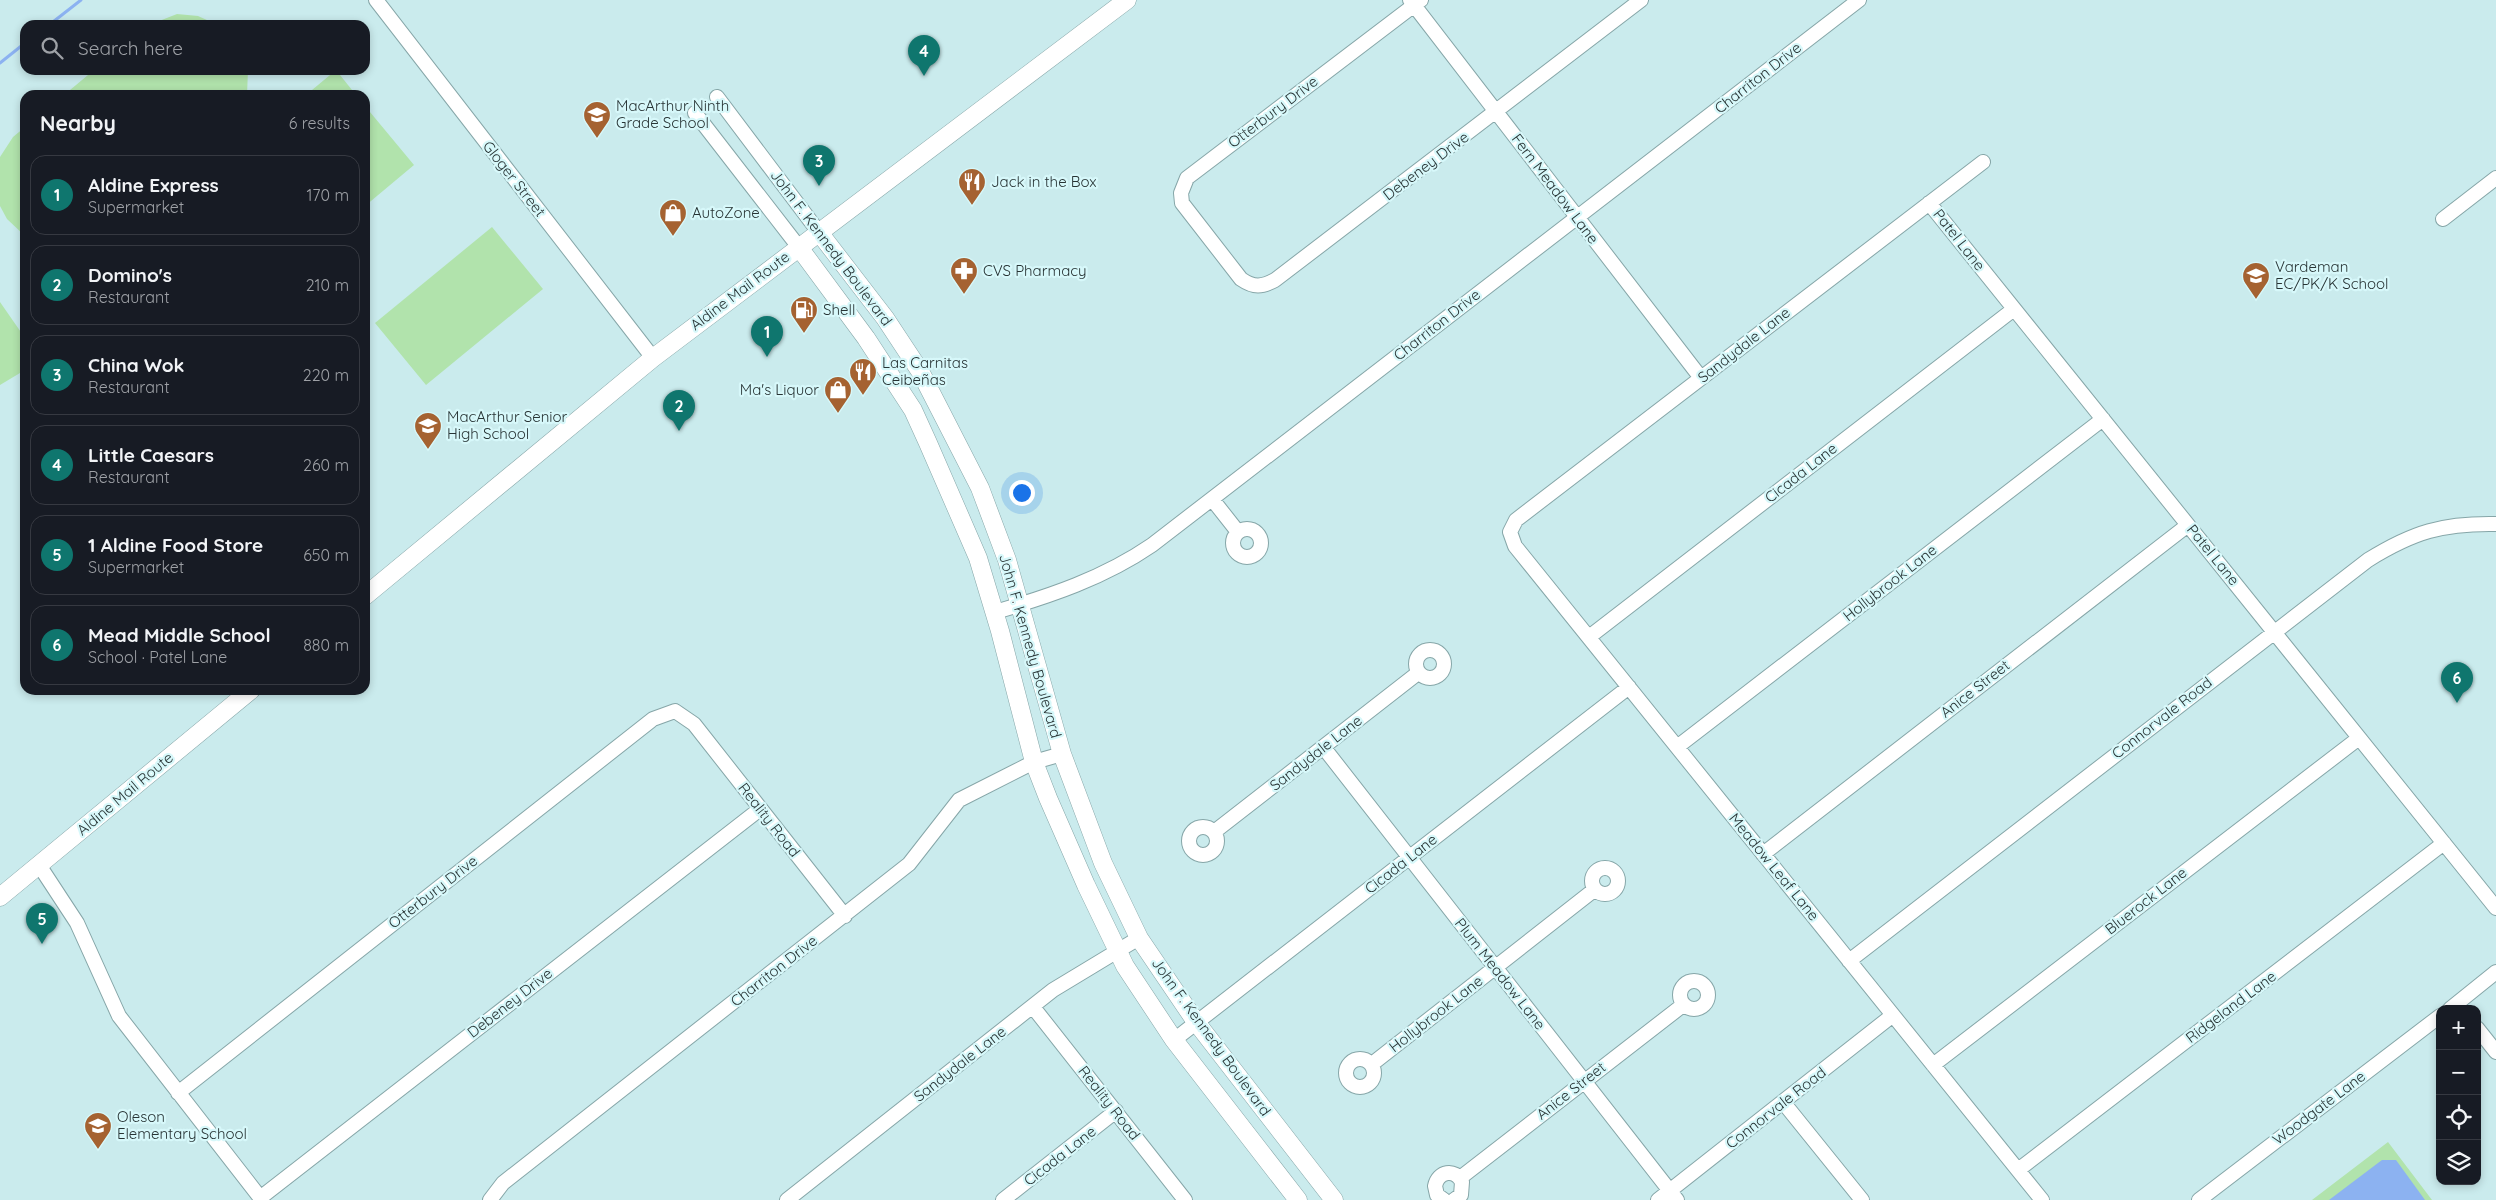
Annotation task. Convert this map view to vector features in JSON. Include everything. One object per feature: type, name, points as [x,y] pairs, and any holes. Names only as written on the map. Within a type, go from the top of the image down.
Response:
[{"type":"main road","name":"Aldine Mail Route","points":[[370,592],[653,358],[798,246],[1127,0]]},
{"type":"main road","name":"John F. Kennedy Boulevard","points":[[818,231],[885,318],[920,371],[980,488],[1007,560],[1062,754],[1103,863],[1138,938],[1196,1022],[1334,1200]]},
{"type":"main road","name":"John F. Kennedy Boulevard","points":[[798,246],[866,338],[915,415],[978,558],[995,612],[1034,762],[1057,822],[1118,950],[1150,1005],[1174,1040],[1298,1200]]},
{"type":"main road","points":[[915,415],[938,404]]},
{"type":"main road","name":"Aldine Mail Route","points":[[0,898],[245,695]]},
{"type":"street","name":"Gloger Street","points":[[376,0],[653,358]]},
{"type":"street","name":"Debeney Drive","points":[[1213,244],[1249,285],[1266,285],[1275,280],[1642,0]]},
{"type":"street","name":"Charriton Drive","points":[[995,612],[1099,577],[1126,564],[1859,0]]},
{"type":"street","name":"Fern Meadow Lane","points":[[1415,2],[1576,218],[1701,378]]},
{"type":"street","name":"Otterbury Drive","points":[[1213,244],[1182,203],[1181,193],[1187,178],[1415,2]]},
{"type":"street","name":"John F. Kennedy Boulevard","points":[[716,97],[818,231]]},
{"type":"street","name":"John F. Kennedy Boulevard","points":[[694,113],[798,246]]},
{"type":"street","name":"Sandydale Lane","points":[[1510,532],[1516,520],[1983,162]]},
{"type":"street","points":[[2443,219],[2496,178]]},
{"type":"street","name":"Patel Lane","points":[[1929,202],[2496,908]]},
{"type":"street","name":"Cicada Lane","points":[[1589,638],[2014,309]]},
{"type":"street","name":"Hollybrook Lane","points":[[1677,747],[2103,419]]},
{"type":"street","points":[[1212,499],[1238,532]]},
{"type":"street","name":"Connorvale Road","points":[[1849,961],[2356,568],[2400,541],[2436,528],[2472,524],[2496,524]]},
{"type":"street","name":"Anice Street","points":[[1763,854],[2188,525]]},
{"type":"street","name":"Meadow Leaf Lane","points":[[1510,532],[1515,546],[2042,1200]]},
{"type":"street","name":"Sandydale Lane","points":[[1214,832],[1418,673]]},
{"type":"street","name":"Cicada Lane","points":[[1174,1040],[1629,687]]},
{"type":"street","name":"Otterbury Drive","points":[[178,1093],[653,719],[675,712],[694,724]]},
{"type":"street","name":"Reality Road","points":[[694,724],[845,916]]},
{"type":"street","name":"Bluerock Lane","points":[[1933,1065],[2359,738]]},
{"type":"street","name":"Plum Meadow Lane","points":[[1324,748],[1674,1195]]},
{"type":"street","name":"Charriton Drive","points":[[490,1200],[503,1183],[909,864],[959,800],[1034,762],[1062,754]]},
{"type":"street","name":"Debeney Drive","points":[[261,1199],[760,809]]},
{"type":"street","name":"Ridgeland Lane","points":[[2018,1170],[2444,843]]},
{"type":"street","points":[[39,865],[77,923],[119,1016],[261,1199]]},
{"type":"street","name":"Hollybrook Lane","points":[[1372,1064],[1594,890]]},
{"type":"street","name":"Sandydale Lane","points":[[787,1200],[1053,990],[1138,938]]},
{"type":"street","points":[[2459,1005],[2496,972]]},
{"type":"street","name":"Anice Street","points":[[1460,1178],[1683,1005]]},
{"type":"street","name":"Reality Road","points":[[1033,1006],[1186,1200]]},
{"type":"street","name":"Connorvale Road","points":[[1658,1200],[1674,1195],[1783,1102],[1893,1015]]},
{"type":"street","name":"Woodgate Lane","points":[[2199,1200],[2436,1019]]},
{"type":"street","points":[[2481,1033],[2496,1052]]},
{"type":"street","points":[[1783,1102],[1862,1200]]},
{"type":"street","name":"Cicada Lane","points":[[1003,1200],[1116,1112]]},
{"type":"street","points":[[1444,1200],[1435,1191],[1439,1177],[1447,1173],[1460,1178],[1462,1191],[1454,1200]]},
{"type":"green space","points":[[177,14],[198,16],[207,20],[162,20]]},
{"type":"green space","points":[[88,75],[248,75],[247,90],[70,90]]},
{"type":"green space","points":[[330,75],[340,75],[352,90],[312,90]]},
{"type":"green space","points":[[370,112],[414,165],[370,202]]},
{"type":"green space","points":[[20,131],[20,231],[7,219],[0,206],[0,157],[13,137]]},
{"type":"green space","points":[[492,227],[543,289],[426,385],[375,323]]},
{"type":"green space","points":[[0,302],[20,331],[20,373],[0,385]]},
{"type":"green space","points":[[2388,1142],[2432,1200],[2312,1200]]},
{"type":"water","points":[[2382,1160],[2396,1160],[2425,1200],[2329,1200]]},
{"type":"waterway","points":[[55,20],[81,0]]},
{"type":"waterway","points":[[0,63],[20,47]]},
{"type":"place","name":"Little Caesars","points":[[924,76]]},
{"type":"place","name":"MacArthur Ninth Grade School","points":[[597,139]]},
{"type":"place","name":"China Wok","points":[[819,186]]},
{"type":"place","name":"Jack in the Box","points":[[972,206]]},
{"type":"place","name":"AutoZone","points":[[673,237]]},
{"type":"place","name":"CVS Pharmacy","points":[[964,295]]},
{"type":"place","name":"Vardeman EC/PK/K School","points":[[2256,300]]},
{"type":"place","name":"Shell","points":[[804,334]]},
{"type":"place","name":"Aldine Express","points":[[767,357]]},
{"type":"place","name":"Las Carnitas Ceibeñas","points":[[863,396]]},
{"type":"place","name":"Ma's Liquor","points":[[838,414]]},
{"type":"place","name":"Domino's","points":[[679,431]]},
{"type":"place","name":"MacArthur Senior High School","points":[[428,450]]},
{"type":"place","name":"Mead Middle School","points":[[2457,703]]},
{"type":"place","name":"1 Aldine Food Store","points":[[42,944]]},
{"type":"place","name":"Oleson Elementary School","points":[[98,1150]]}]
